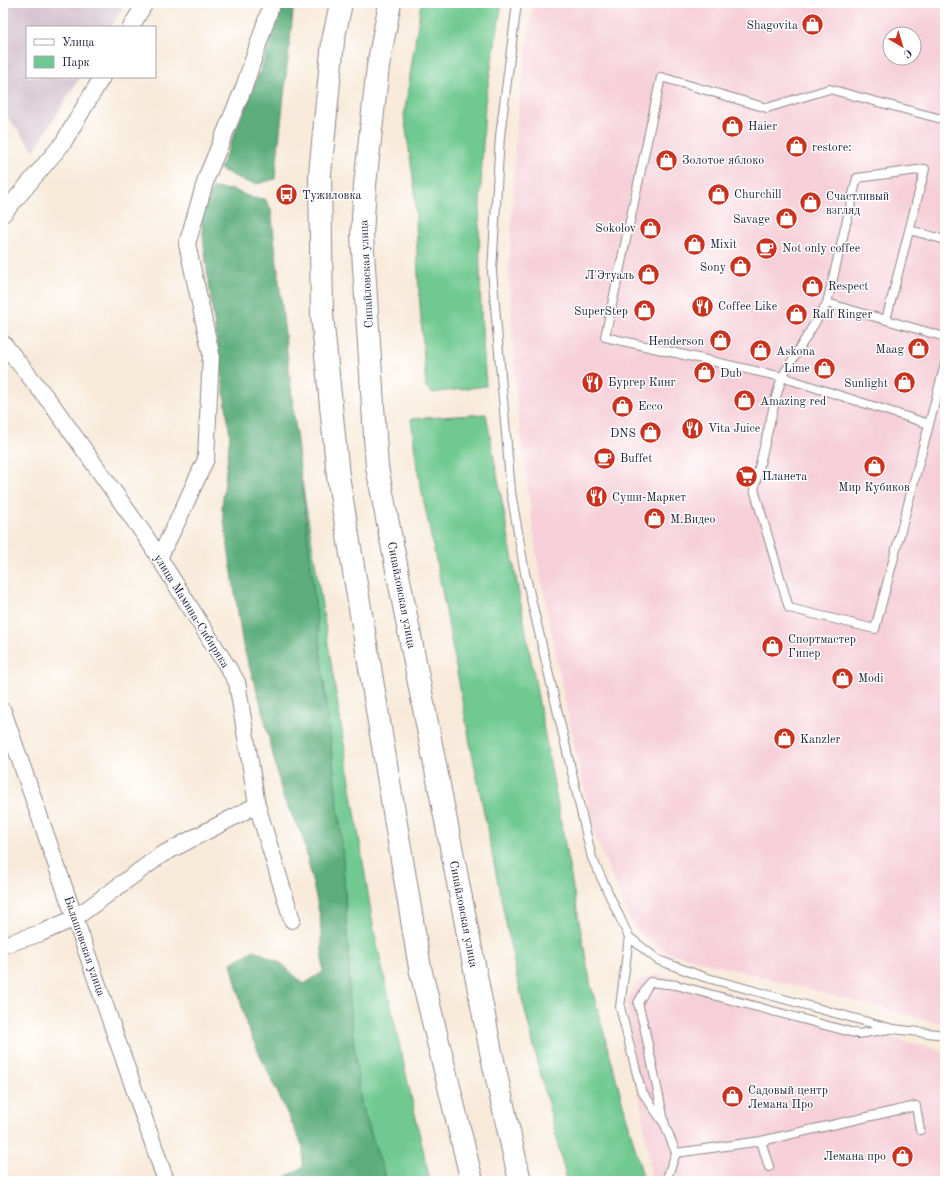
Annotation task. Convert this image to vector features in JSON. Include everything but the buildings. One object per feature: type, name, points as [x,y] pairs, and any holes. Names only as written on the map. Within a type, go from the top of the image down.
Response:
[{"type":"main road","points":[[341,3],[333,41],[320,174],[322,315],[338,476],[420,968],[472,1181]]},
{"type":"main road","name":"Сипайловская улица","points":[[390,3],[378,66],[365,185],[362,236],[378,467],[491,1052],[520,1181]]},
{"type":"street","points":[[132,26],[145,3]]},
{"type":"street","points":[[159,558],[206,460],[211,354],[187,244],[207,176],[244,87],[272,3]]},
{"type":"street","points":[[3,214],[63,143],[101,78]]},
{"type":"street","name":"улица Мамина-Сибиряка","points":[[3,343],[53,406],[146,537],[237,682],[257,805],[292,920]]},
{"type":"street","name":"Балашовская улица","points":[[3,711],[166,1181]]},
{"type":"street","points":[[3,945],[41,933],[75,918],[161,855],[257,805]]},
{"type":"lane","points":[[517,3],[500,136],[492,271],[511,492],[527,581],[592,858],[629,937],[658,960],[704,977],[893,1029],[945,1035]]},
{"type":"lane","points":[[929,424],[782,377],[605,337],[661,77],[767,108],[829,89],[945,120]]},
{"type":"lane","points":[[886,320],[925,169],[857,178],[828,303],[782,377],[754,489],[789,608],[875,628],[945,364]]},
{"type":"lane","points":[[910,230],[945,240]]},
{"type":"lane","points":[[828,303],[945,337]]},
{"type":"lane","points":[[629,937],[620,1007],[641,1090],[666,1125]]},
{"type":"lane","points":[[668,1181],[667,1178],[676,1153],[666,1125],[638,1003],[650,982],[676,985],[858,1034],[893,1029]]},
{"type":"lane","points":[[676,1153],[761,1141],[916,1106],[920,1130]]},
{"type":"lane","points":[[761,1141],[769,1167]]},
{"type":"shaded area","points":[[3,3],[125,3],[112,26],[26,26],[26,78],[79,78],[34,151],[3,111]]},
{"type":"shaded area","name":"Планета","points":[[533,3],[945,3],[945,1021],[935,1022],[663,951],[633,927],[595,836],[569,721],[537,558],[517,408],[509,279],[516,127]]},
{"type":"shaded area","points":[[657,974],[945,1052],[945,1181],[652,1181],[626,1003],[636,982]]},
{"type":"green space","points":[[284,3],[294,3],[275,179],[257,184],[244,181],[220,169],[260,71]]},
{"type":"green space","points":[[421,3],[502,3],[485,103],[479,224],[481,315],[486,386],[432,393],[426,387],[418,278],[415,191],[404,115]]},
{"type":"green space","points":[[213,188],[234,190],[252,198],[265,199],[271,209],[342,843],[349,966],[349,1002],[361,1104],[386,1179],[389,1181],[278,1181],[303,1167],[303,1147],[247,1027],[231,963],[254,950],[282,964],[304,984],[323,972],[320,916],[303,838],[283,797],[260,701],[243,646],[222,507],[230,435],[206,263],[201,216]]},
{"type":"green space","points":[[486,414],[591,986],[644,1181],[567,1181],[517,978],[417,468],[411,419]]},
{"type":"green space","points":[[302,481],[374,931],[430,1181],[389,1181],[386,1179],[361,1104],[349,1002],[349,966],[342,843]]},
{"type":"place","name":"Shagovita","points":[[813,25]]},
{"type":"place","name":"Haier","points":[[732,126]]},
{"type":"place","name":"restore:","points":[[797,147]]},
{"type":"place","name":"Золотое яблоко","points":[[666,160]]},
{"type":"place","name":"Churchill","points":[[719,194]]},
{"type":"place","name":"Тужиловка","points":[[287,195]]},
{"type":"place","name":"Счастливый взгляд","points":[[811,203]]},
{"type":"place","name":"Savage","points":[[786,219]]},
{"type":"place","name":"Sokolov","points":[[651,228]]},
{"type":"place","name":"Mixit","points":[[694,244]]},
{"type":"place","name":"Not only coffee","points":[[767,248]]},
{"type":"place","name":"Sony","points":[[741,267]]},
{"type":"place","name":"Л'Этуаль","points":[[649,275]]},
{"type":"place","name":"Respect","points":[[812,286]]},
{"type":"place","name":"Coffee Like","points":[[702,306]]},
{"type":"place","name":"SuperStep","points":[[644,311]]},
{"type":"place","name":"Ralf Ringer","points":[[797,314]]},
{"type":"place","name":"Henderson","points":[[720,341]]},
{"type":"place","name":"Maag","points":[[919,349]]},
{"type":"place","name":"Askona","points":[[760,351]]},
{"type":"place","name":"Lime","points":[[825,368]]},
{"type":"place","name":"Dub","points":[[705,373]]},
{"type":"place","name":"Бургер Кинг","points":[[592,382]]},
{"type":"place","name":"Sunlight","points":[[904,383]]},
{"type":"place","name":"Amazing red","points":[[744,401]]},
{"type":"place","name":"Ecco","points":[[622,406]]},
{"type":"place","name":"Vita Juice","points":[[693,428]]},
{"type":"place","name":"DNS","points":[[651,433]]},
{"type":"place","name":"Buffet","points":[[604,458]]},
{"type":"place","name":"Мир Кубиков","points":[[874,466]]},
{"type":"place","name":"Планета","points":[[747,476]]},
{"type":"place","name":"Суши-Маркет","points":[[596,497]]},
{"type":"place","name":"М.Видео","points":[[654,519]]},
{"type":"place","name":"Спортмастер Гипер","points":[[772,646]]},
{"type":"place","name":"Modi","points":[[842,678]]},
{"type":"place","name":"Kanzler","points":[[784,739]]},
{"type":"place","name":"Садовый центр Лемана Про","points":[[732,1097]]},
{"type":"place","name":"Лемана про","points":[[902,1156]]}]
